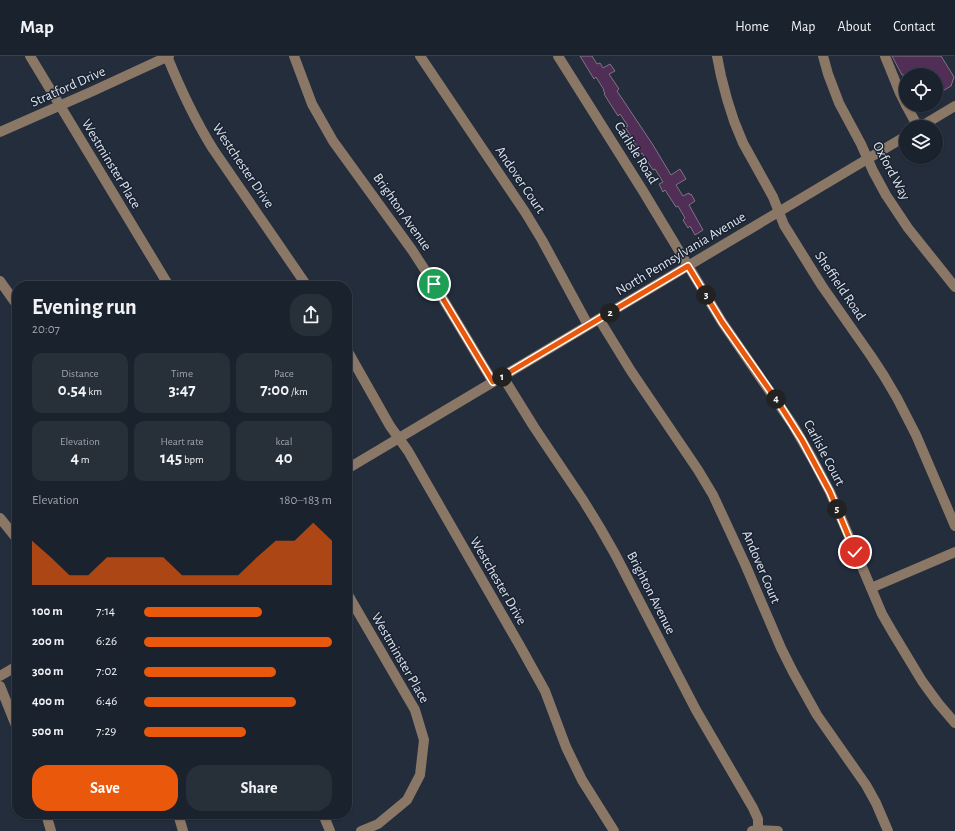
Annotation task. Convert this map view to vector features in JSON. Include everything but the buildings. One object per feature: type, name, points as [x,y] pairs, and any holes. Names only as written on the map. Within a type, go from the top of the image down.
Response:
[{"type":"street","name":"Westminster Place","points":[[30,56],[166,281]]},
{"type":"street","name":"Stratford Drive","points":[[0,132],[168,56]]},
{"type":"street","name":"Westchester Drive","points":[[168,56],[206,138],[304,281]]},
{"type":"street","name":"Brighton Avenue","points":[[294,56],[312,104],[325,128],[430,277],[493,382]]},
{"type":"street","name":"Andover Court","points":[[420,56],[525,212],[542,240],[588,325]]},
{"type":"street","name":"Carlisle Road","points":[[558,56],[643,190],[688,266]]},
{"type":"street","name":"Sheffield Road","points":[[717,56],[727,99],[734,121],[743,143],[773,197],[784,225],[811,270],[871,356],[897,398],[916,435],[955,526]]},
{"type":"street","name":"Oxford Way","points":[[823,56],[839,103],[886,195],[917,239],[955,287]]},
{"type":"street","points":[[885,56],[899,91]]},
{"type":"street","points":[[932,120],[954,108]]},
{"type":"street","name":"North Pennsylvania Avenue","points":[[352,466],[899,140]]},
{"type":"street","name":"Carlisle Court","points":[[688,266],[722,322],[780,405],[802,440],[830,492],[882,614],[906,657],[922,681],[955,723]]},
{"type":"street","points":[[0,281],[12,298]]},
{"type":"street","name":"Andover Court","points":[[599,319],[631,371],[681,443],[709,489],[722,514],[792,672],[818,715],[866,785],[876,803],[888,831]]},
{"type":"street","name":"Westchester Drive","points":[[352,359],[390,426],[408,451],[538,678],[545,691],[566,747],[579,774],[614,831]]},
{"type":"street","name":"Brighton Avenue","points":[[503,377],[602,531],[696,710],[753,808],[758,819],[755,831]]},
{"type":"street","points":[[0,518],[12,534]]},
{"type":"street","points":[[870,588],[955,552]]},
{"type":"street","name":"Westminster Place","points":[[352,602],[415,710],[424,740],[420,775],[407,800],[378,824],[362,831]]},
{"type":"street","points":[[0,676],[12,669]]},
{"type":"street","points":[[0,686],[12,716]]},
{"type":"street","points":[[47,819],[51,831]]},
{"type":"street","points":[[179,819],[183,831]]},
{"type":"street","points":[[325,819],[330,831]]},
{"type":"street","points":[[755,831],[778,831]]},
{"type":"route","points":[[434,284],[493,382],[688,266],[722,322],[780,405],[802,440],[830,492],[855,552]]}]
